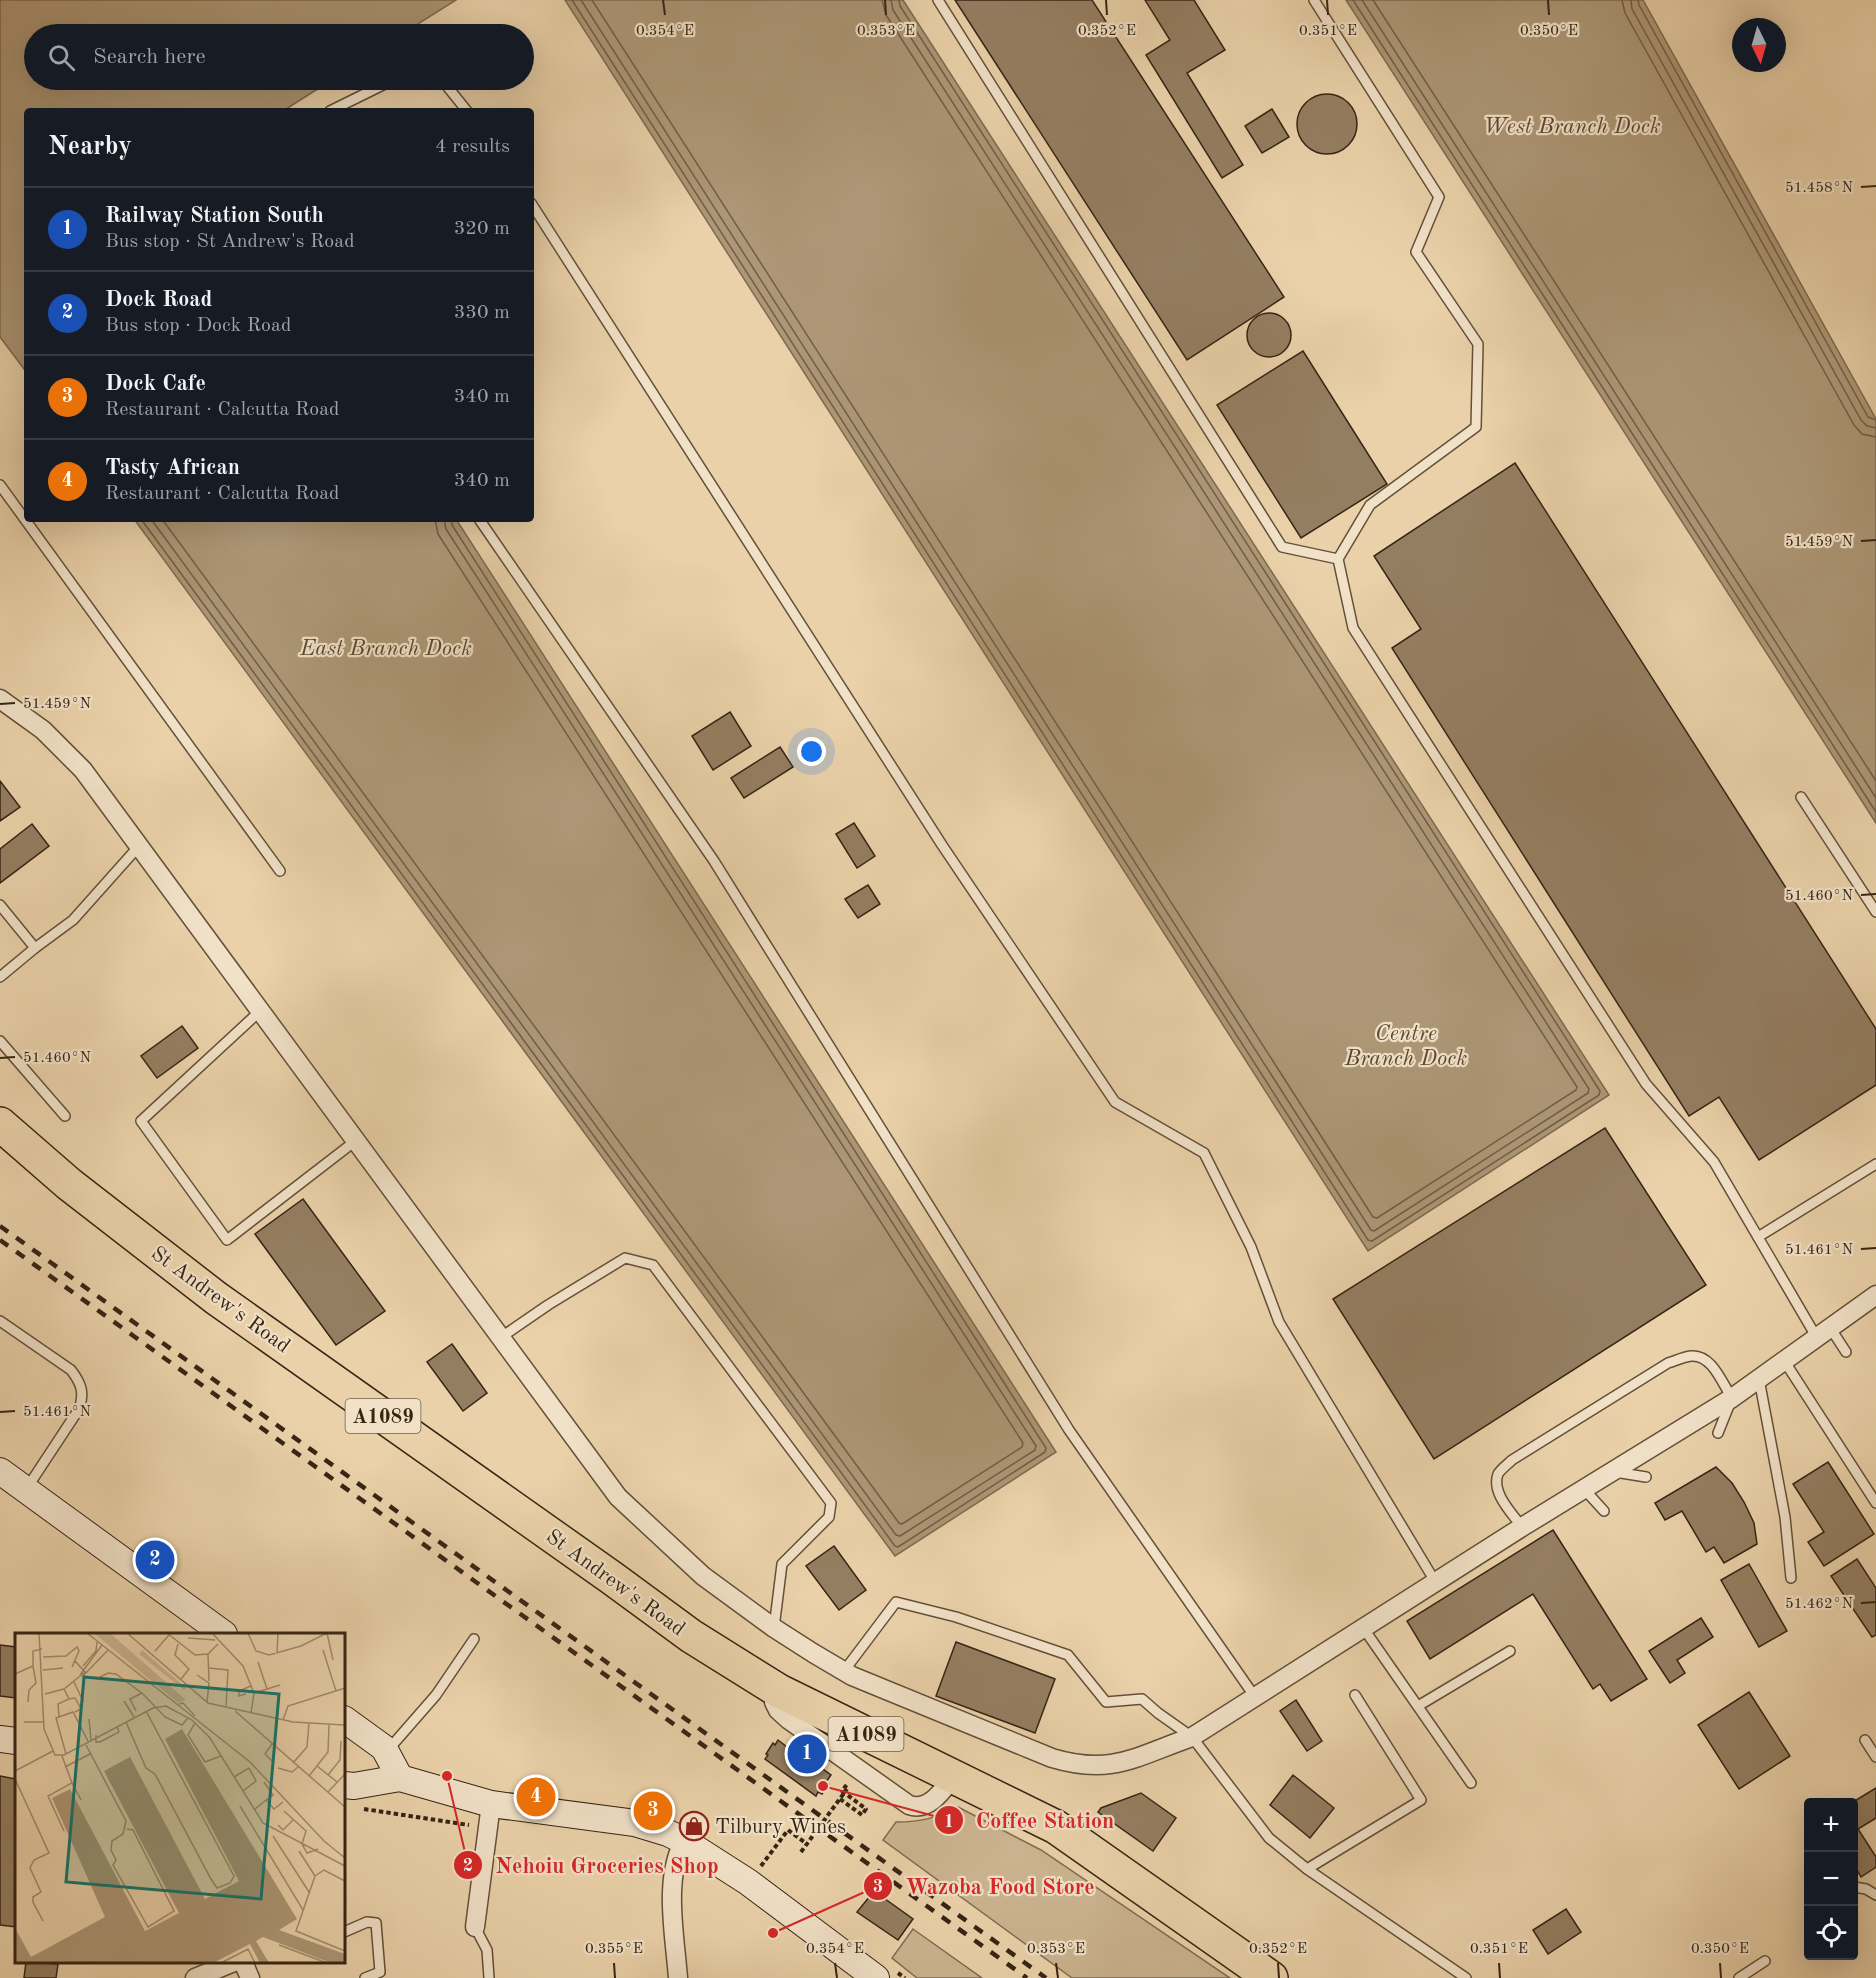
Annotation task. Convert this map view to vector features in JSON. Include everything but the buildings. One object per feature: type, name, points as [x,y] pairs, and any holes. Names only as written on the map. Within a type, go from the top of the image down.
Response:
[{"type":"highway","name":"St Andrew's Road","points":[[0,1124],[69,1184],[216,1298],[691,1636],[779,1691],[1056,1827],[1271,1978]]},
{"type":"street","points":[[0,699],[43,730],[83,770],[354,1142],[618,1497],[703,1576],[774,1628],[844,1671],[1052,1758],[1071,1764],[1090,1766],[1119,1763],[1138,1759],[1155,1750],[1192,1737],[1522,1527],[1732,1398],[1876,1295]]},
{"type":"street","points":[[0,1471],[221,1633]]},
{"type":"street","points":[[779,1691],[774,1702],[778,1710],[789,1720],[909,1805],[914,1806],[934,1800],[953,1777]]},
{"type":"street","points":[[345,1720],[387,1751],[400,1778]]},
{"type":"street","points":[[0,1739],[15,1741]]},
{"type":"street","points":[[345,1785],[354,1786],[400,1778],[491,1804],[635,1823],[676,1837],[748,1882],[876,1978]]},
{"type":"street","points":[[475,1927],[491,1804]]},
{"type":"street","points":[[676,1837],[678,1852],[672,1880],[678,1978]]},
{"type":"street","points":[[195,1978],[232,1963]]},
{"type":"street","points":[[243,1963],[250,1978]]},
{"type":"lane","points":[[938,0],[1282,548],[1338,559]]},
{"type":"lane","points":[[1314,0],[1439,197],[1416,252],[1478,344],[1476,426],[1370,506],[1338,559],[1353,628],[1646,1084],[1714,1162],[1758,1237],[1824,1334],[1846,1352]]},
{"type":"lane","points":[[336,108],[373,90]]},
{"type":"lane","points":[[450,90],[465,108]]},
{"type":"lane","points":[[534,207],[942,845],[1115,1102],[1204,1153],[1251,1247],[1279,1322],[1436,1583]]},
{"type":"lane","points":[[0,485],[24,518]]},
{"type":"lane","points":[[27,522],[280,871]]},
{"type":"lane","points":[[481,522],[714,861],[1069,1430],[1255,1697]]},
{"type":"lane","points":[[1801,797],[1876,912]]},
{"type":"lane","points":[[0,977],[73,920],[139,846]]},
{"type":"lane","points":[[0,905],[35,948]]},
{"type":"lane","points":[[259,1012],[141,1121],[227,1240],[354,1142]]},
{"type":"lane","points":[[0,1041],[65,1116]]},
{"type":"lane","points":[[1758,1237],[1876,1164]]},
{"type":"lane","points":[[500,1338],[624,1258],[652,1265],[831,1503],[829,1517],[782,1564],[774,1628]]},
{"type":"lane","points":[[0,1321],[71,1370],[82,1390],[79,1409],[26,1490]]},
{"type":"lane","points":[[1522,1527],[1505,1504],[1496,1485],[1499,1472],[1512,1460],[1668,1363],[1689,1356],[1701,1357],[1710,1363],[1732,1398],[1718,1433]]},
{"type":"lane","points":[[1785,1362],[1876,1503]]},
{"type":"lane","points":[[1760,1379],[1785,1517],[1791,1578]]},
{"type":"lane","points":[[1613,1472],[1646,1477]]},
{"type":"lane","points":[[1584,1489],[1604,1511]]},
{"type":"lane","points":[[844,1671],[896,1602],[956,1617],[1068,1655],[1106,1702],[1142,1699],[1192,1737],[1269,1838],[1307,1869],[1466,1978]]},
{"type":"lane","points":[[1364,1629],[1471,1783]]},
{"type":"lane","points":[[387,1751],[436,1695],[474,1639]]},
{"type":"lane","points":[[1418,1706],[1510,1651]]},
{"type":"lane","points":[[1307,1869],[1421,1800],[1355,1695]]},
{"type":"lane","points":[[1865,1740],[1876,1757]]},
{"type":"lane","points":[[1858,1888],[1876,1895]]},
{"type":"lane","points":[[345,1932],[367,1922],[376,1923],[381,1975],[365,1978]]},
{"type":"lane","points":[[475,1927],[487,1950],[489,1978]]},
{"type":"lane","points":[[1739,1978],[1766,1961]]},
{"type":"path","points":[[801,1852],[845,1790],[866,1809],[862,1815],[840,1799]]},
{"type":"path","points":[[356,1808],[476,1826]]},
{"type":"path","points":[[767,1857],[788,1830],[807,1844]]},
{"type":"shaded area","points":[[958,1807],[1041,1850],[1230,1978],[1072,1978],[883,1840],[896,1822],[928,1819]]},
{"type":"shaded area","points":[[913,1929],[982,1978],[917,1978],[892,1958]]},
{"type":"water","points":[[0,0],[456,0],[418,24],[24,24],[24,90],[316,90],[288,108],[24,108],[24,369],[0,337]]},
{"type":"water","name":"Centre Branch Dock","points":[[565,0],[903,0],[1609,1095],[1368,1251]]},
{"type":"water","name":"West Branch Dock","points":[[1346,0],[1643,0],[1876,419],[1876,823]]},
{"type":"water","name":"East Branch Dock","points":[[136,522],[458,522],[1056,1452],[895,1556]]},
{"type":"railway","points":[[0,1226],[1046,1978]]},
{"type":"railway","points":[[0,1240],[1027,1978]]},
{"type":"place","name":"Dock Road","points":[[155,1560]]},
{"type":"place","name":"Railway Station South","points":[[807,1754]]},
{"type":"place","name":"Nehoiu Groceries Shop","points":[[447,1776]]},
{"type":"place","name":"Coffee Station","points":[[823,1786]]},
{"type":"place","name":"Tasty African","points":[[536,1797]]},
{"type":"place","name":"Dock Cafe","points":[[653,1811]]},
{"type":"place","name":"Tilbury Wines","points":[[694,1826]]},
{"type":"place","name":"Wazoba Food Store","points":[[773,1933]]}]
